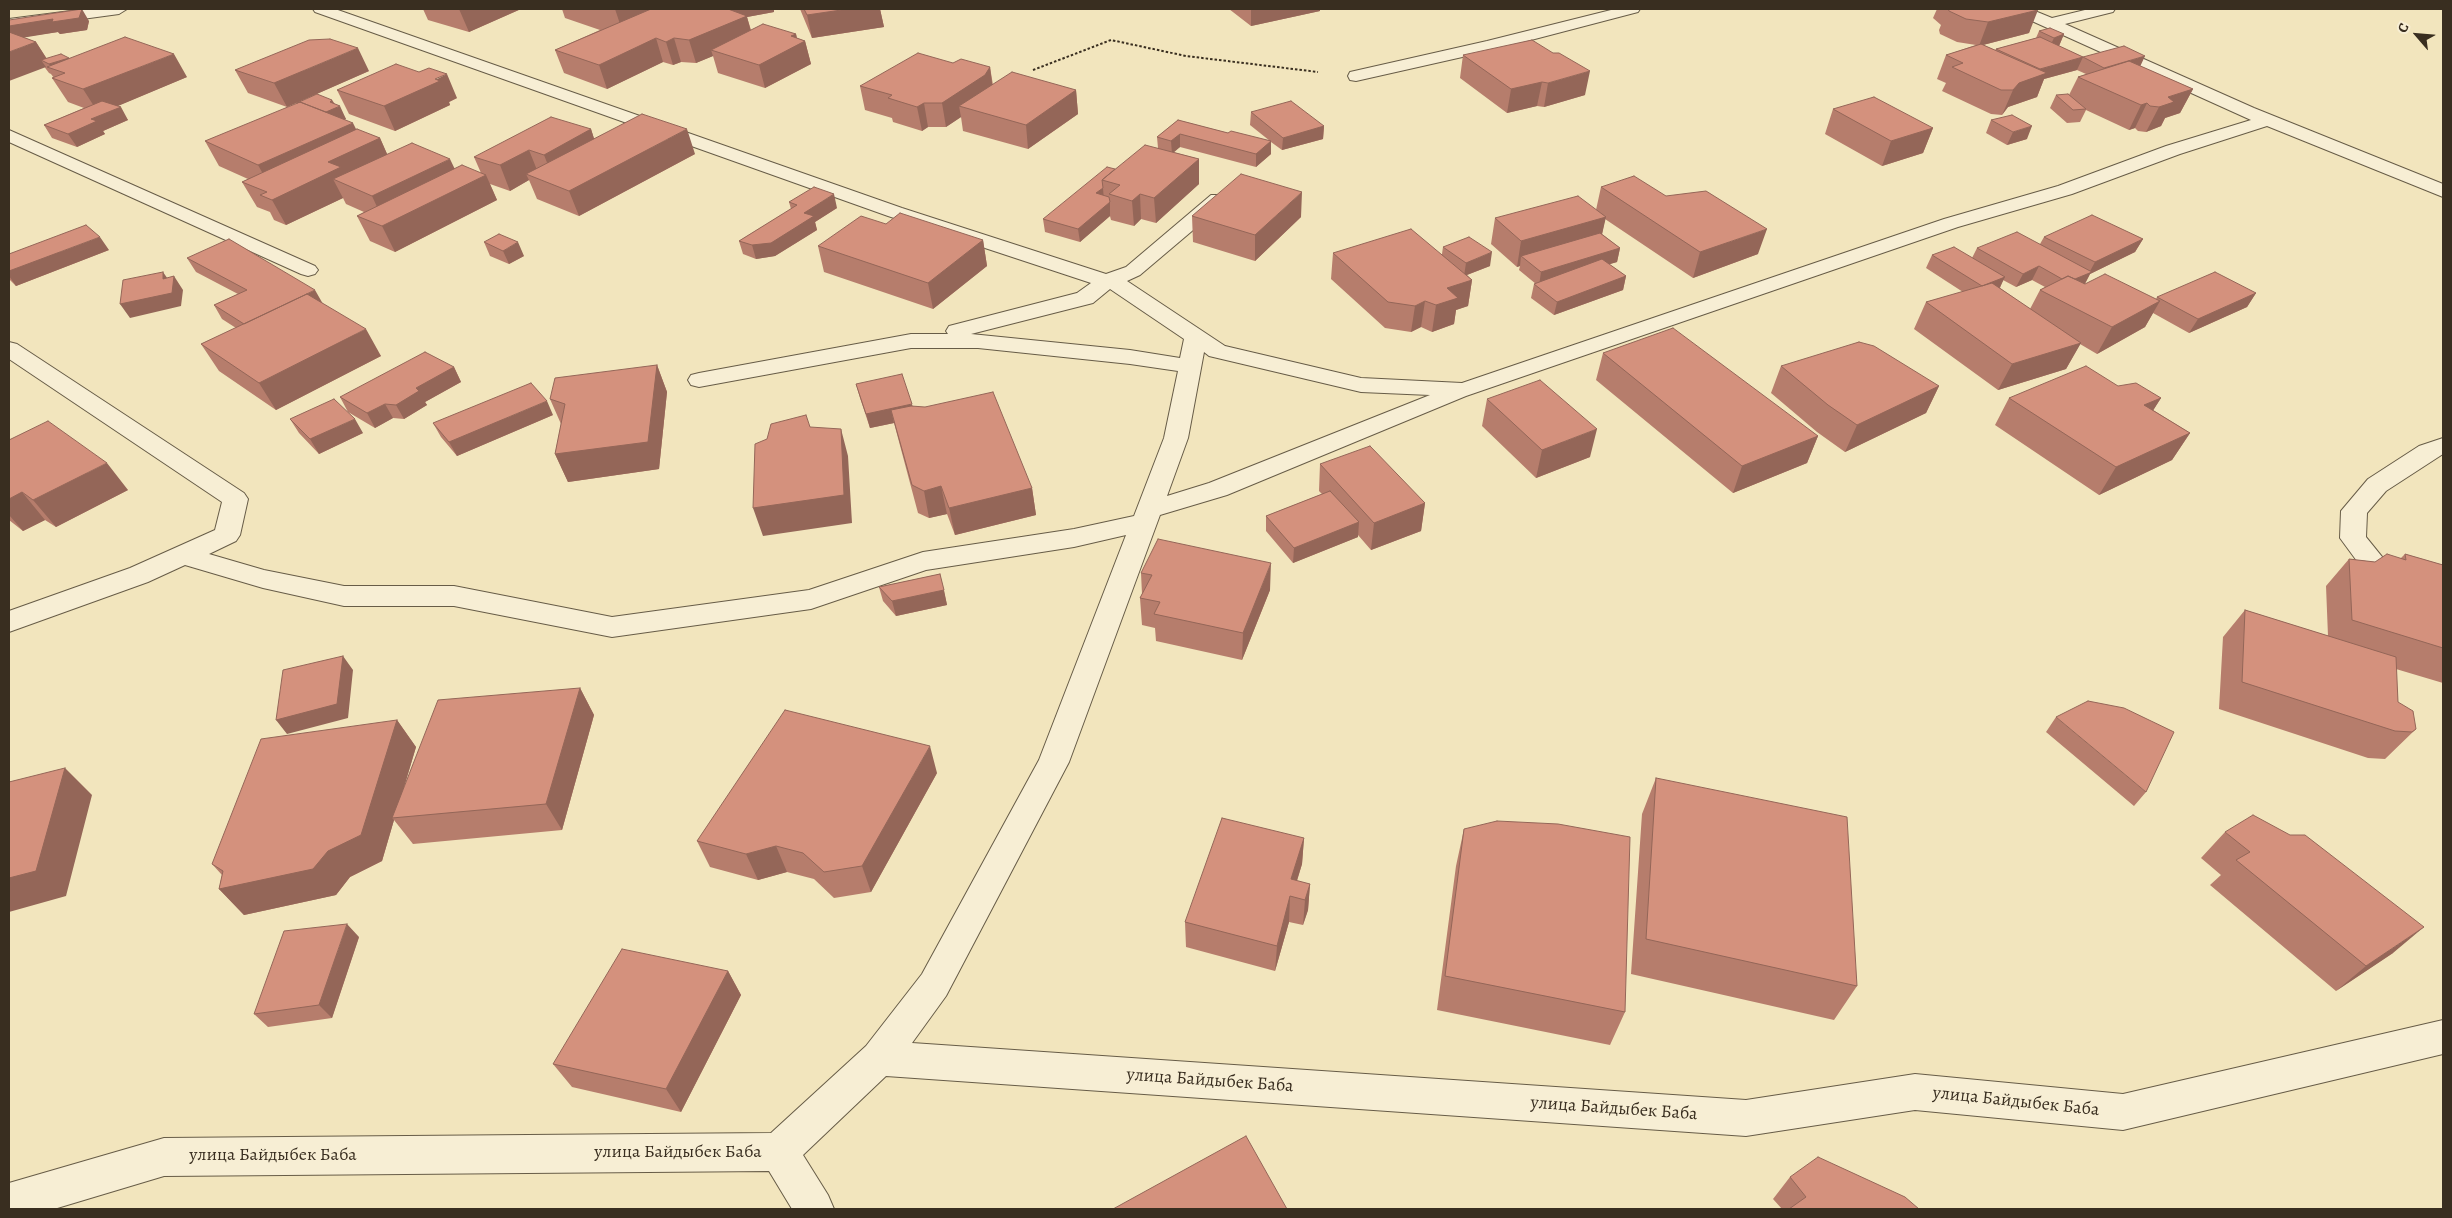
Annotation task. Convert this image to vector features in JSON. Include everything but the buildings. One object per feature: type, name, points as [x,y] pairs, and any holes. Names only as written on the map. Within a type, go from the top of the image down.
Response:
[{"type":"street","points":[[9,24],[120,9]]},
{"type":"street","points":[[321,9],[895,212],[1119,285],[1216,351],[1361,385],[1464,390]]},
{"type":"street","points":[[1356,76],[1489,46],[1632,9]]},
{"type":"street","points":[[2018,9],[2268,120],[2443,191]]},
{"type":"street","points":[[2052,23],[2107,9]]},
{"type":"street","points":[[183,555],[263,579],[344,596],[454,596],[612,627],[811,599],[923,561],[1074,538],[1145,517],[1337,443],[1464,390],[1942,226],[2065,190],[2173,150],[2268,120]]},
{"type":"street","points":[[9,135],[308,270]]},
{"type":"street","points":[[699,380],[911,341],[1038,312],[1085,298],[1107,281],[1133,271],[1218,199]]},
{"type":"street","points":[[880,1058],[934,985],[1054,762],[1176,438],[1196,336]]},
{"type":"street","points":[[911,341],[978,340],[1130,357],[1189,366]]},
{"type":"street","points":[[9,349],[235,499],[227,535],[139,575],[9,622]]},
{"type":"street","points":[[2443,446],[2428,450],[2377,485],[2354,511],[2353,538],[2374,565],[2414,582],[2443,588]]},
{"type":"street","name":"улица Байдыбек Баба","points":[[9,1203],[164,1157],[779,1152],[880,1058],[1746,1118],[1915,1092],[2123,1112],[2443,1038]]},
{"type":"street","points":[[779,1152],[814,1209]]},
{"type":"path","points":[[1033,70],[1111,40],[1186,56],[1356,76]]}]
